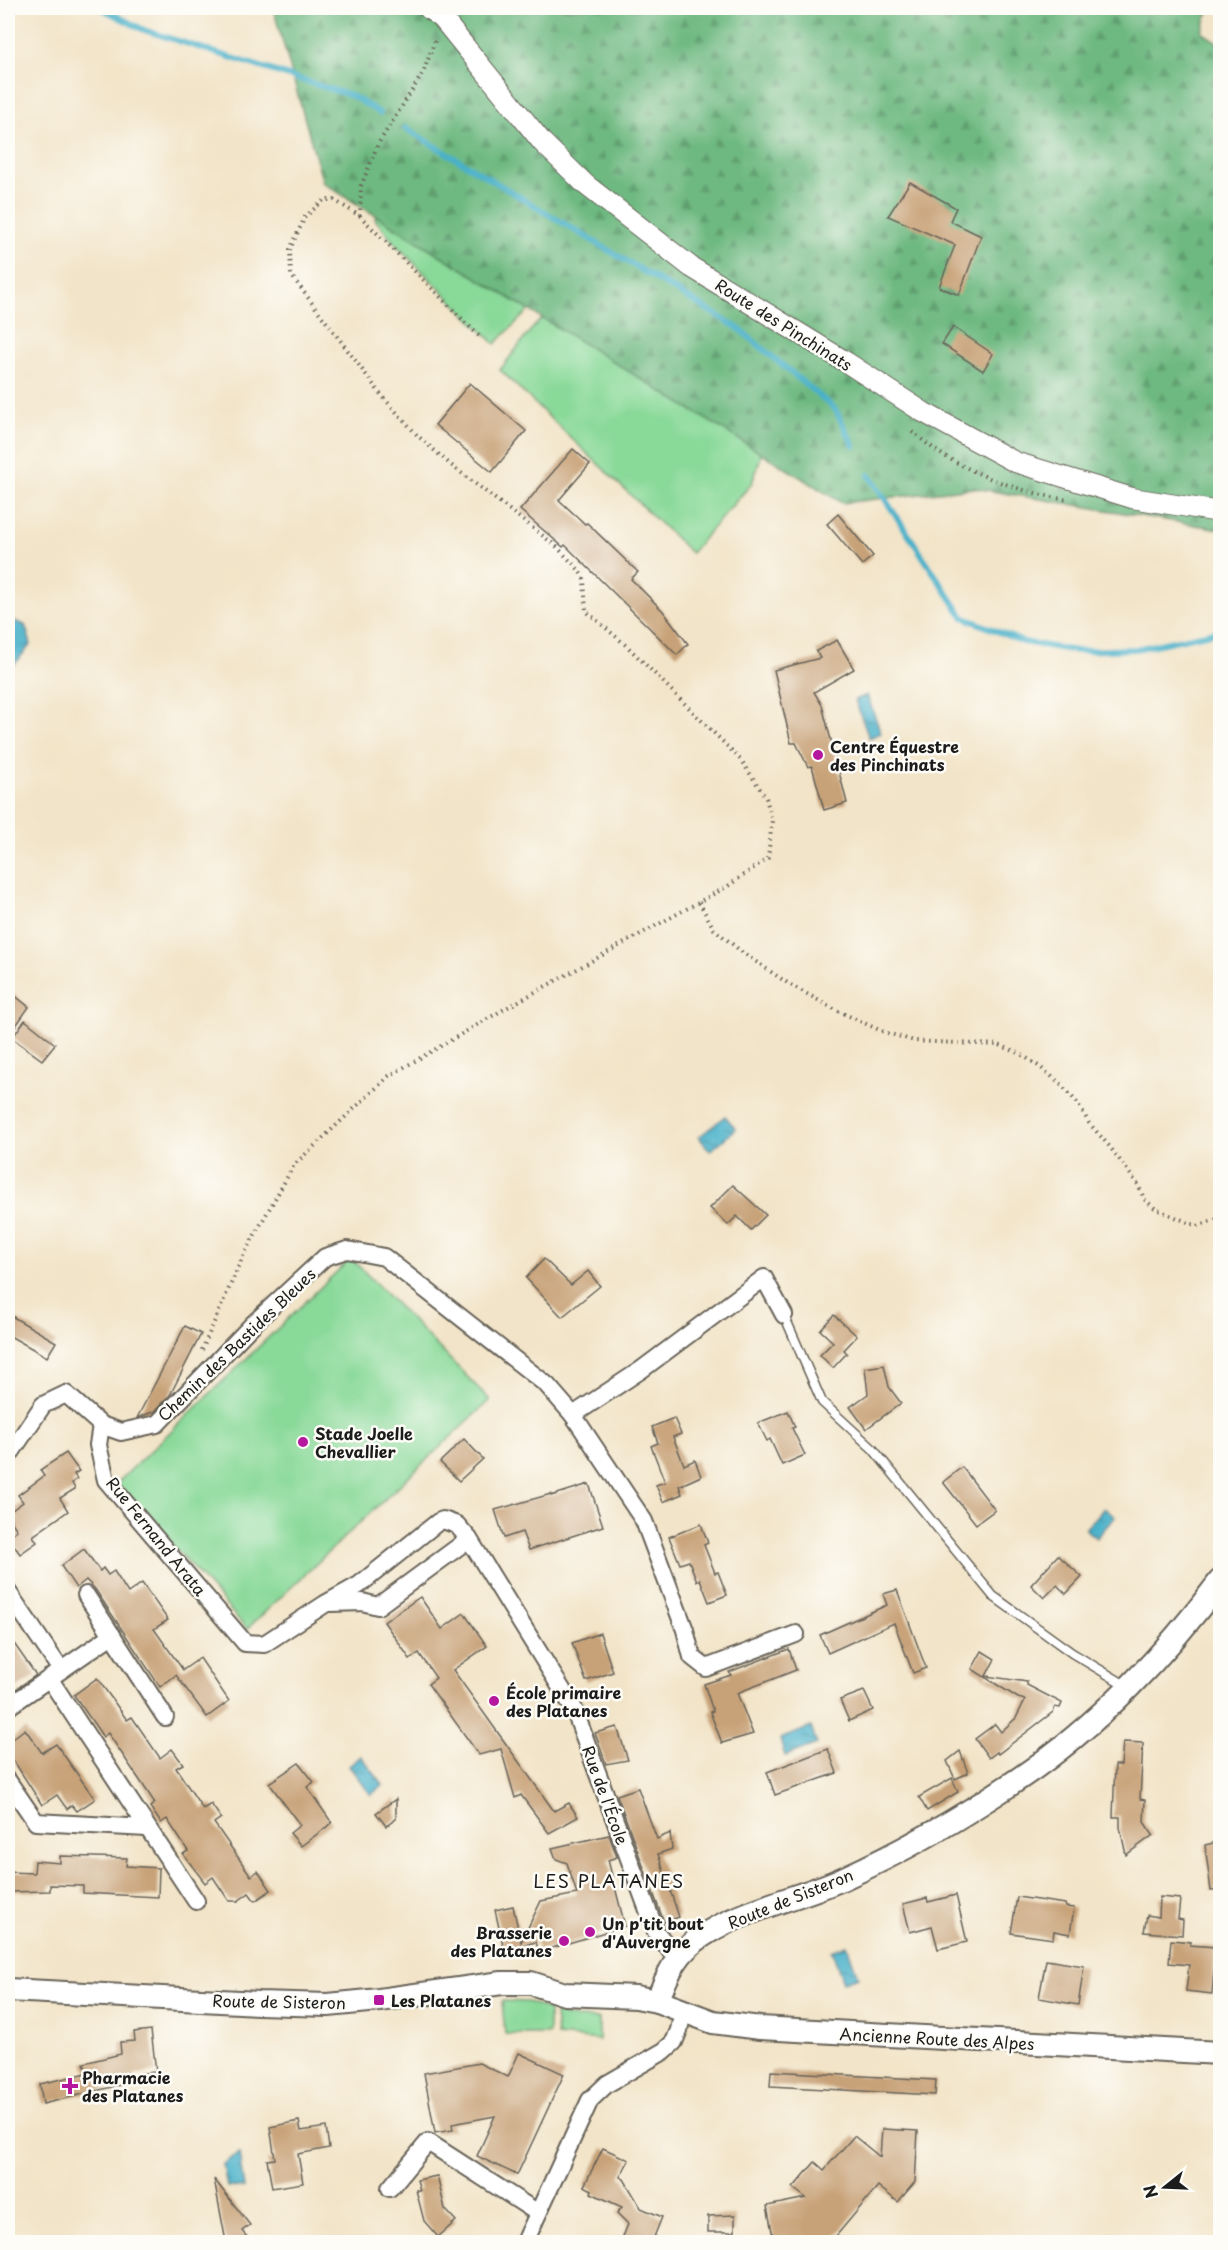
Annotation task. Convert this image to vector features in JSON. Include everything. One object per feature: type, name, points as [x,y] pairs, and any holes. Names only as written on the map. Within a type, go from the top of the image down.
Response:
[{"type":"main road","name":"Route de Sisteron","points":[[8,1990],[328,2005],[502,1983],[531,1983],[565,1994],[636,1997],[657,2001],[677,1959],[706,1934],[741,1915],[840,1880],[888,1857],[1021,1778],[1072,1737],[1153,1664],[1221,1581]]},
{"type":"main road","name":"Ancienne Route des Alpes","points":[[657,2001],[713,2022],[760,2028],[1221,2053]]},
{"type":"street","name":"Route des Pinchinats","points":[[440,11],[542,142],[586,185],[691,267],[923,412],[1016,462],[1132,498],[1221,512]]},
{"type":"street","name":"Chemin des Bastides Bleues","points":[[101,1425],[121,1432],[157,1424],[254,1323],[325,1257],[347,1250],[384,1257],[547,1385],[573,1415],[644,1521],[693,1657],[706,1668],[796,1634]]},
{"type":"street","points":[[573,1415],[641,1370],[764,1278],[784,1315]]},
{"type":"street","points":[[8,1457],[43,1405],[66,1394],[101,1425]]},
{"type":"street","name":"Rue Fernand Arata","points":[[101,1425],[98,1445],[106,1480],[245,1642],[264,1644],[359,1585],[443,1520]]},
{"type":"street","name":"Rue de l'École","points":[[443,1520],[457,1525],[469,1539],[574,1709],[656,1932],[677,1959]]},
{"type":"street","points":[[325,1604],[362,1602],[378,1606],[469,1539]]},
{"type":"street","points":[[8,1592],[147,1828],[196,1901]]},
{"type":"street","points":[[86,1595],[165,1717]]},
{"type":"street","points":[[8,1707],[112,1635]]},
{"type":"street","points":[[8,1781],[36,1822],[147,1828]]},
{"type":"street","points":[[525,2242],[590,2100],[607,2084],[664,2051],[674,2042],[683,2011]]},
{"type":"street","points":[[390,2188],[428,2142],[538,2213]]},
{"type":"lane","points":[[784,1315],[822,1402],[873,1449],[993,1596],[1072,1653],[1128,1687]]},
{"type":"path","points":[[360,216],[361,186],[378,144],[423,73],[440,11]]},
{"type":"path","points":[[200,1355],[244,1254],[294,1165],[389,1076],[508,1007],[728,886],[768,858],[772,820],[766,798],[741,760],[628,647],[586,611],[584,579],[578,569],[556,546],[451,465],[419,437],[382,396],[291,275],[290,249],[305,217],[324,200],[334,200],[360,216],[479,336]]},
{"type":"path","points":[[699,902],[714,929],[743,953],[789,984],[836,1010],[884,1032],[914,1041],[999,1045],[1019,1053],[1062,1085],[1079,1105],[1089,1123],[1110,1147],[1138,1186],[1144,1199],[1156,1209],[1197,1226],[1221,1218]]},
{"type":"green space","points":[[273,8],[1209,8],[1202,32],[1220,44],[1220,529],[974,488],[842,503],[323,183]]},
{"type":"green space","points":[[381,197],[554,285],[495,344],[396,245],[375,219]]},
{"type":"green space","points":[[568,291],[769,433],[752,483],[691,553],[500,370],[531,330]]},
{"type":"green space","name":"Stade Joelle Chevallier","points":[[351,1258],[490,1400],[247,1629],[117,1483]]},
{"type":"green space","points":[[502,2001],[528,2002],[549,2010],[549,2034],[505,2034]]},
{"type":"green space","points":[[555,2013],[576,2018],[599,2019],[599,2040],[557,2036]]},
{"type":"water","points":[[12,620],[25,625],[31,644],[14,665],[8,665],[8,624]]},
{"type":"water","points":[[867,695],[881,733],[869,738],[855,700]]},
{"type":"water","points":[[725,1116],[736,1129],[710,1151],[699,1137]]},
{"type":"water","points":[[1104,1508],[1115,1517],[1096,1538],[1085,1529]]},
{"type":"water","points":[[811,1727],[817,1744],[785,1756],[780,1739]]},
{"type":"water","points":[[361,1756],[383,1785],[371,1795],[349,1766]]},
{"type":"water","points":[[847,1945],[858,1977],[843,1982],[832,1951]]},
{"type":"water","points":[[239,2153],[244,2188],[227,2187],[223,2164]]},
{"type":"building","points":[[910,182],[956,208],[950,221],[981,236],[959,295],[939,287],[955,245],[888,216]]},
{"type":"building","points":[[953,327],[993,354],[983,371],[942,344]]},
{"type":"building","points":[[470,383],[526,431],[492,472],[435,425]]},
{"type":"building","points":[[573,449],[590,464],[559,500],[585,524],[587,523],[638,572],[631,579],[663,611],[688,644],[677,655],[565,545],[563,547],[520,510]]},
{"type":"building","points":[[838,514],[873,556],[862,565],[827,524]]},
{"type":"building","name":"Centre Équestre des Pinchinats","points":[[837,640],[854,669],[814,692],[822,705],[847,803],[824,810],[812,766],[808,767],[796,743],[791,743],[774,670],[820,658],[816,651]]},
{"type":"building","points":[[8,990],[29,1007],[8,1037]]},
{"type":"building","points":[[25,1020],[55,1044],[42,1060],[12,1038]]},
{"type":"building","points":[[733,1185],[766,1215],[751,1230],[737,1216],[728,1225],[710,1208]]},
{"type":"building","points":[[544,1259],[571,1285],[588,1271],[600,1286],[562,1317],[526,1278]]},
{"type":"building","points":[[8,1314],[56,1342],[47,1357],[8,1335]]},
{"type":"building","points":[[834,1315],[857,1336],[844,1350],[847,1353],[833,1368],[820,1355],[833,1342],[820,1330]]},
{"type":"building","points":[[185,1326],[201,1334],[170,1395],[155,1411],[137,1418]]},
{"type":"building","points":[[884,1365],[889,1387],[901,1403],[866,1429],[850,1407],[868,1394],[865,1368]]},
{"type":"building","points":[[788,1411],[795,1427],[792,1428],[805,1455],[782,1465],[770,1439],[767,1441],[758,1423]]},
{"type":"building","points":[[674,1418],[681,1434],[673,1437],[684,1465],[695,1460],[701,1476],[679,1486],[682,1494],[663,1502],[656,1485],[665,1482],[651,1446],[658,1443],[652,1427]]},
{"type":"building","points":[[464,1439],[483,1459],[459,1481],[440,1462]]},
{"type":"building","points":[[66,1453],[79,1471],[74,1474],[77,1479],[72,1483],[75,1489],[60,1498],[68,1511],[33,1536],[37,1542],[20,1554],[8,1537],[17,1530],[8,1513],[23,1502],[18,1495],[44,1476],[40,1470]]},
{"type":"building","points":[[962,1467],[995,1510],[976,1524],[943,1482]]},
{"type":"building","points":[[589,1484],[603,1526],[529,1550],[522,1532],[504,1538],[495,1510]]},
{"type":"building","points":[[701,1524],[708,1543],[704,1545],[727,1595],[709,1602],[700,1579],[697,1581],[689,1561],[680,1564],[669,1537]]},
{"type":"building","points":[[84,1549],[100,1571],[103,1568],[108,1575],[114,1571],[128,1593],[142,1583],[168,1620],[154,1629],[183,1670],[200,1658],[229,1701],[207,1717],[176,1675],[160,1687],[95,1589],[86,1580],[76,1588],[61,1566]]},
{"type":"building","points":[[1058,1555],[1082,1577],[1066,1594],[1057,1585],[1044,1598],[1031,1585]]},
{"type":"building","points":[[897,1590],[926,1668],[913,1673],[894,1623],[828,1653],[820,1635],[887,1605],[883,1594]]},
{"type":"building","points":[[420,1597],[442,1629],[464,1613],[487,1646],[453,1670],[554,1811],[569,1803],[578,1817],[549,1833],[521,1795],[515,1798],[501,1749],[479,1755],[428,1684],[436,1678],[419,1653],[410,1659],[384,1622]]},
{"type":"building","points":[[600,1633],[613,1672],[586,1681],[572,1643]]},
{"type":"building","points":[[8,1635],[36,1675],[13,1691],[8,1684]]},
{"type":"building","points":[[789,1649],[796,1670],[737,1693],[753,1734],[722,1743],[710,1712],[713,1711],[704,1684],[731,1675],[729,1672]]},
{"type":"building","points":[[982,1651],[995,1659],[986,1676],[1027,1682],[1027,1685],[1062,1703],[1060,1708],[1055,1707],[1053,1712],[998,1754],[997,1752],[989,1758],[975,1739],[995,1724],[1001,1732],[1016,1718],[1025,1700],[1018,1698],[972,1669]]},
{"type":"building","points":[[97,1678],[127,1720],[132,1717],[160,1758],[172,1749],[183,1764],[176,1768],[203,1809],[211,1804],[221,1818],[214,1823],[251,1876],[258,1871],[271,1890],[255,1901],[249,1893],[238,1901],[229,1901],[213,1877],[205,1883],[183,1854],[188,1851],[167,1819],[161,1823],[150,1807],[155,1803],[108,1733],[103,1737],[74,1695]]},
{"type":"building","points":[[864,1691],[873,1710],[849,1721],[840,1700]]},
{"type":"building","points":[[617,1727],[628,1760],[606,1764],[595,1733]]},
{"type":"building","points":[[25,1729],[42,1753],[56,1744],[95,1799],[77,1811],[72,1805],[67,1809],[57,1795],[42,1805],[8,1752],[8,1742]]},
{"type":"building","points":[[1123,1742],[1143,1743],[1140,1799],[1145,1800],[1144,1822],[1153,1835],[1126,1855],[1120,1817],[1113,1817],[1115,1765],[1121,1765]]},
{"type":"building","points":[[828,1749],[837,1773],[775,1795],[767,1772]]},
{"type":"building","points":[[960,1751],[968,1773],[955,1779],[947,1761]]},
{"type":"building","points":[[299,1763],[314,1782],[307,1787],[332,1823],[301,1846],[290,1833],[300,1825],[269,1783]]},
{"type":"building","points":[[952,1778],[958,1792],[927,1811],[919,1797]]},
{"type":"building","points":[[638,1788],[657,1839],[670,1833],[672,1849],[658,1854],[679,1917],[664,1922],[617,1795]]},
{"type":"building","points":[[396,1799],[396,1819],[386,1826],[376,1813]]},
{"type":"building","points":[[609,1835],[617,1857],[608,1860],[625,1926],[539,1952],[536,1942],[504,1950],[495,1910],[513,1906],[521,1942],[541,1901],[577,1894],[567,1863],[556,1859],[552,1848]]},
{"type":"building","points":[[1221,1841],[1221,1890],[1211,1891],[1205,1845]]},
{"type":"building","points":[[60,1856],[127,1858],[126,1866],[159,1868],[158,1897],[83,1893],[83,1886],[50,1885],[50,1891],[8,1892],[8,1872],[34,1873],[35,1861],[60,1863]]},
{"type":"building","points":[[956,1895],[967,1942],[938,1949],[932,1926],[910,1932],[903,1904],[927,1898],[928,1902]]},
{"type":"building","points":[[1017,1897],[1065,1904],[1066,1907],[1074,1908],[1070,1934],[1054,1931],[1053,1939],[1011,1933]]},
{"type":"building","points":[[1160,1897],[1180,1899],[1178,1919],[1183,1920],[1182,1935],[1144,1932],[1147,1915],[1159,1917]]},
{"type":"building","points":[[1171,1940],[1191,1942],[1190,1945],[1216,1947],[1212,1994],[1186,1991],[1189,1965],[1169,1963]]},
{"type":"building","points":[[1046,1960],[1084,1966],[1078,2005],[1039,1998]]},
{"type":"building","points":[[151,2030],[156,2072],[135,2074],[136,2081],[43,2104],[40,2084],[87,2073],[84,2063],[121,2054],[120,2042],[135,2041],[134,2032]]},
{"type":"building","points":[[519,2053],[564,2074],[517,2175],[477,2156],[495,2116],[452,2124],[453,2130],[435,2133],[424,2073],[479,2063],[508,2077]]},
{"type":"building","points":[[771,2071],[936,2080],[935,2095],[770,2086]]},
{"type":"building","points":[[299,2121],[301,2131],[326,2127],[329,2148],[298,2154],[303,2183],[272,2188],[267,2160],[275,2159],[270,2127]]},
{"type":"building","points":[[882,2129],[918,2131],[915,2182],[898,2202],[878,2186],[831,2242],[774,2242],[767,2206],[806,2198],[793,2188],[815,2162],[824,2170],[854,2136],[880,2157]]},
{"type":"building","points":[[603,2148],[629,2160],[620,2177],[624,2179],[641,2208],[662,2217],[652,2242],[621,2242],[628,2224],[617,2213],[622,2207],[591,2193],[592,2190],[584,2186]]},
{"type":"building","points":[[437,2176],[445,2209],[456,2221],[438,2237],[424,2221],[416,2190],[420,2190],[417,2180]]},
{"type":"building","points":[[214,2179],[250,2225],[242,2231],[251,2242],[226,2242]]},
{"type":"building","points":[[735,2215],[735,2232],[708,2232],[708,2216]]},
{"type":"waterway","points":[[101,8],[144,30],[352,96],[380,113]]},
{"type":"waterway","points":[[405,128],[738,328],[835,409],[854,446]]},
{"type":"waterway","points":[[869,475],[963,617],[1023,642],[1077,651],[1136,649],[1220,631]]},
{"type":"place","name":"Centre Équestre des Pinchinats","points":[[818,755]]},
{"type":"place","name":"Stade Joelle Chevallier","points":[[303,1442]]},
{"type":"place","name":"École primaire des Platanes","points":[[494,1701]]},
{"type":"place","name":"Un p'tit bout d'Auvergne","points":[[590,1932]]},
{"type":"place","name":"Brasserie des Platanes","points":[[564,1941]]},
{"type":"place","name":"Les Platanes","points":[[379,2000]]},
{"type":"place","name":"Pharmacie des Platanes","points":[[70,2086]]},
{"type":"district","name":"LES PLATANES","points":[[609,1880]]}]
